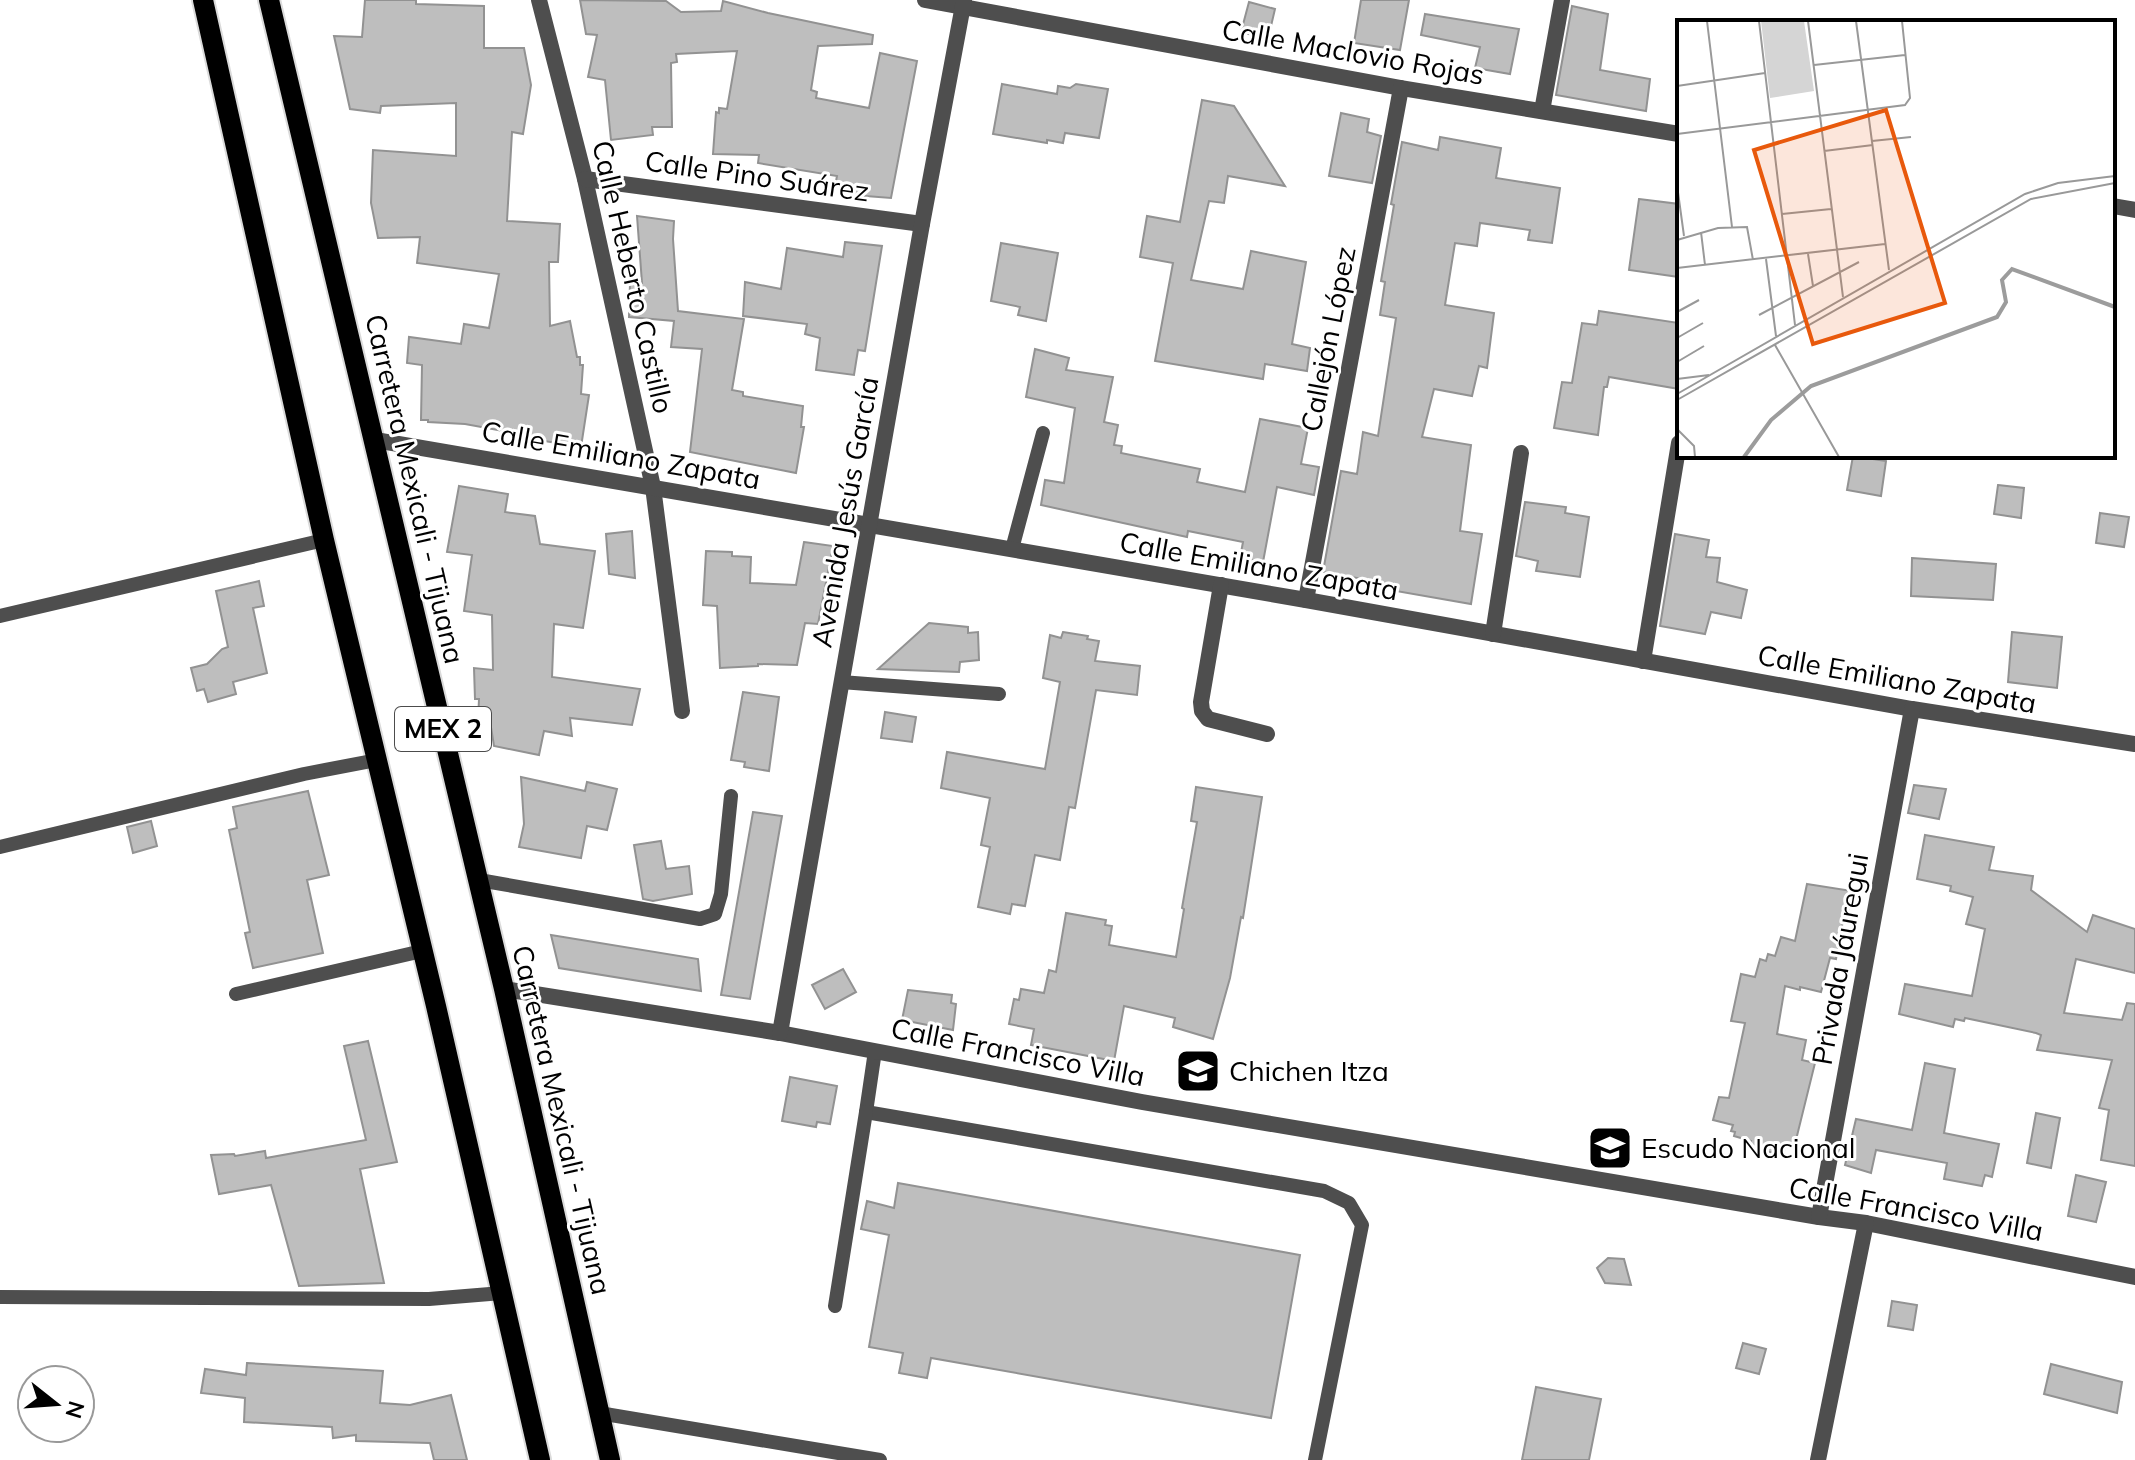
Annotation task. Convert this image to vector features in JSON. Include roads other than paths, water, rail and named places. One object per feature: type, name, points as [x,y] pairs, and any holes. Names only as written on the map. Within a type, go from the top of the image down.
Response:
[{"type":"main road","name":"MEX 2","points":[[203,0],[324,540],[540,1460]]},
{"type":"main road","name":"Carretera Mexicali - Tijuana","points":[[269,0],[479,880],[610,1460]]},
{"type":"street","name":"Calle Heberto Castillo","points":[[539,0],[585,179],[653,487],[682,711]]},
{"type":"street","name":"Calle Maclovio Rojas","points":[[925,0],[963,4],[1401,88],[1677,134]]},
{"type":"street","points":[[1542,111],[1562,0]]},
{"type":"street","name":"Avenida Jesús García","points":[[780,1033],[963,4]]},
{"type":"street","name":"Callejón López","points":[[1306,600],[1401,88]]},
{"type":"street","name":"Calle Pino Suárez","points":[[585,179],[922,224]]},
{"type":"street","points":[[2115,206],[2135,210]]},
{"type":"street","name":"Calle Emiliano Zapata","points":[[375,440],[1221,585],[1912,709],[2135,744]]},
{"type":"street","points":[[1493,634],[1521,453]]},
{"type":"street","points":[[1643,661],[1677,455]]},
{"type":"street","points":[[1221,585],[1202,711],[1208,719],[1267,734]]},
{"type":"street","name":"Privada Jáuregui","points":[[1819,1217],[1912,709]]},
{"type":"street","name":"Calle Francisco Villa","points":[[504,989],[780,1033],[1142,1102],[1866,1223],[2135,1277]]},
{"type":"street","points":[[1818,1460],[1866,1223]]},
{"type":"lane","points":[[1012,549],[1043,433]]},
{"type":"lane","points":[[0,616],[324,540]]},
{"type":"lane","points":[[841,682],[999,694]]},
{"type":"lane","points":[[0,847],[304,774],[377,760]]},
{"type":"lane","points":[[479,880],[700,919],[715,914],[721,894],[731,796]]},
{"type":"lane","points":[[236,994],[422,951]]},
{"type":"lane","points":[[835,1306],[875,1051]]},
{"type":"lane","points":[[866,1112],[1324,1191],[1349,1203],[1362,1225],[1315,1460]]},
{"type":"lane","points":[[0,1297],[429,1299],[502,1293]]},
{"type":"lane","points":[[599,1413],[880,1460]]},
{"type":"place","name":"Chichen Itza","points":[[1198,1071]]},
{"type":"place","name":"Escudo Nacional","points":[[1610,1148]]}]
